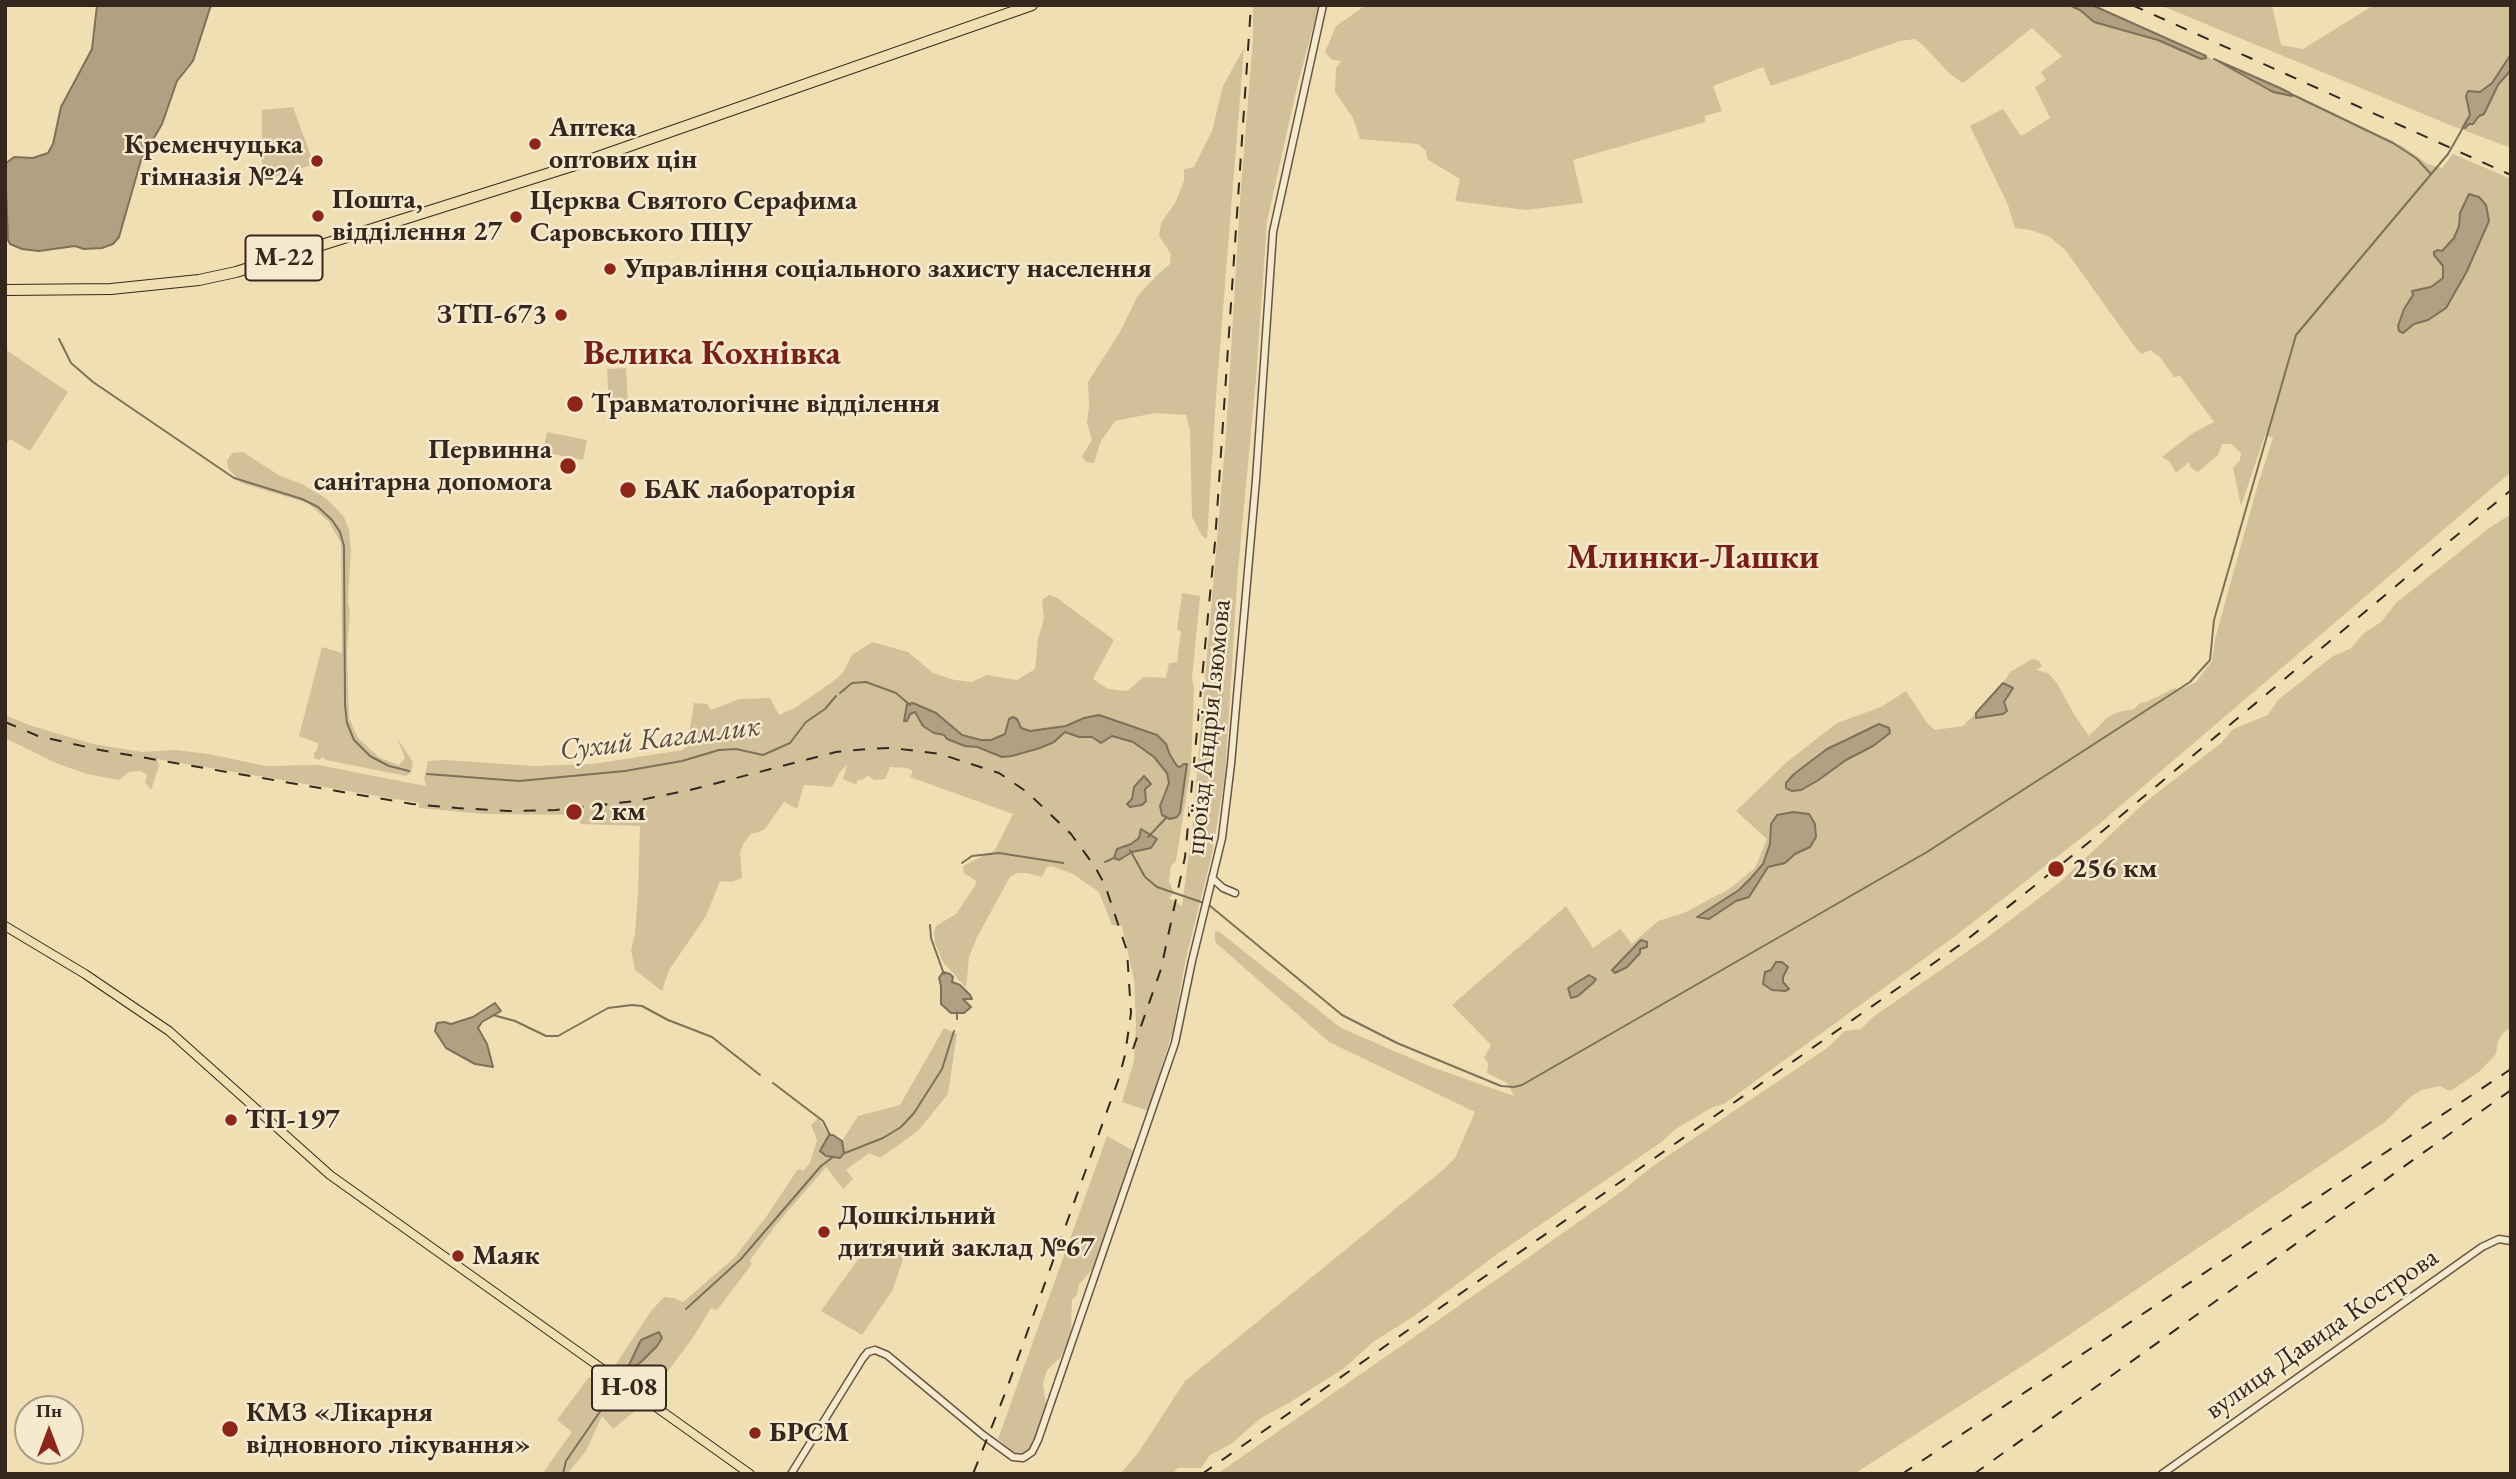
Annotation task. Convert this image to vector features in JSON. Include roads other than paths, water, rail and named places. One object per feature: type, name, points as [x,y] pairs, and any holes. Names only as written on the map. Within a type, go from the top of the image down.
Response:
[{"type":"highway","name":"М-22","points":[[5,290],[111,289],[199,280],[236,272],[572,166],[1032,5]]},
{"type":"main road","name":"Н-08","points":[[5,926],[85,974],[166,1029],[330,1175],[750,1474]]},
{"type":"street","name":"проїзд Андрія Ізюмова","points":[[791,1474],[869,1352],[875,1350],[887,1355],[983,1435],[1013,1457],[1023,1458],[1032,1452],[1065,1366],[1175,1043],[1222,838],[1256,480],[1274,223],[1324,5]]},
{"type":"street","points":[[1212,878],[1223,888],[1235,892]]},
{"type":"street","name":"вулиця Давида Кострова","points":[[2162,1474],[2482,1247],[2499,1239],[2511,1241]]},
{"type":"waterway","points":[[2291,94],[2393,143],[2416,158],[2430,173]]},
{"type":"waterway","points":[[1209,905],[1342,1015],[1397,1043],[1501,1086],[1514,1087],[1522,1085],[1927,852],[2190,682],[2210,660],[2214,620],[2296,335],[2448,154],[2469,117]]},
{"type":"waterway","name":"Сухий Кагамлик","points":[[59,339],[71,363],[93,382],[234,478],[302,499],[318,507],[332,520],[340,532],[344,546],[347,723],[354,740],[370,756],[389,766],[409,771]]},
{"type":"waterway","name":"Сухий Кагамлик","points":[[840,693],[852,683],[866,682],[896,693],[910,705]]},
{"type":"waterway","name":"Сухий Кагамлик","points":[[427,774],[519,781],[625,771],[682,761],[719,750],[736,749],[763,755],[790,743],[806,722],[825,709],[836,696]]},
{"type":"waterway","name":"Сухий Кагамлик","points":[[1148,837],[1166,818]]},
{"type":"waterway","points":[[1130,850],[1145,877],[1157,887],[1204,903]]},
{"type":"waterway","name":"Сухий Кагамлик","points":[[962,863],[972,856],[999,853],[1063,863]]},
{"type":"waterway","name":"Сухий Кагамлик","points":[[1105,862],[1114,858]]},
{"type":"waterway","name":"Сухий Кагамлик","points":[[930,925],[931,938],[944,974]]},
{"type":"waterway","points":[[493,1015],[515,1021],[546,1036],[558,1036],[608,1008],[642,1006],[668,1020],[712,1037],[760,1075]]},
{"type":"waterway","name":"Сухий Кагамлик","points":[[957,1012],[957,1019]]},
{"type":"waterway","name":"Сухий Кагамлик","points":[[845,1153],[883,1138],[901,1127],[914,1113],[942,1069],[954,1031]]},
{"type":"waterway","points":[[773,1083],[823,1121],[830,1135]]},
{"type":"waterway","name":"Сухий Кагамлик","points":[[686,1309],[741,1259],[821,1166],[833,1157]]},
{"type":"waterway","name":"Сухий Кагамлик","points":[[563,1474],[566,1461],[610,1397]]},
{"type":"railway","points":[[1133,1049],[1161,969],[1185,857],[1215,542],[1251,5]]},
{"type":"railway","points":[[2132,5],[2511,175]]},
{"type":"railway","points":[[1202,1474],[1964,942],[2093,839],[2511,490]]},
{"type":"railway","points":[[5,722],[38,736],[100,750],[412,804],[457,808],[556,810],[635,801],[690,790],[836,752],[892,748],[940,754],[999,773],[1027,792],[1071,834],[1105,885],[1127,951],[1131,1013],[1119,1078],[1006,1391],[973,1474]]},
{"type":"railway","points":[[1902,1474],[2511,1069]]},
{"type":"railway","points":[[1974,1474],[2511,1090]]},
{"type":"place","name":"Аптека оптових цін","points":[[535,144]]},
{"type":"place","name":"Кременчуцька гімназія №24","points":[[317,161]]},
{"type":"place","name":"Пошта, відділення 27","points":[[318,216]]},
{"type":"place","name":"Церква Святого Серафима Саровського ПЦУ","points":[[516,217]]},
{"type":"place","name":"Управління соціального захисту населення","points":[[610,269]]},
{"type":"place","name":"ЗТП-673","points":[[561,315]]},
{"type":"place","name":"Травматологічне відділення","points":[[575,404]]},
{"type":"place","name":"Первинна санітарна допомога","points":[[568,466]]},
{"type":"place","name":"БАК лабораторія","points":[[628,490]]},
{"type":"place","name":"2 км","points":[[574,812]]},
{"type":"place","name":"256 км","points":[[2056,869]]},
{"type":"place","name":"ТП-197","points":[[231,1120]]},
{"type":"place","name":"Дошкільний дитячий заклад №67","points":[[824,1232]]},
{"type":"place","name":"Маяк","points":[[458,1256]]},
{"type":"place","name":"КМЗ «Лікарня відновного лікування»","points":[[230,1429]]},
{"type":"place","name":"БРСМ","points":[[755,1433]]},
{"type":"district","name":"Велика Кохнівка","points":[[712,354]]},
{"type":"district","name":"Млинки-Лашки","points":[[1693,558]]}]
